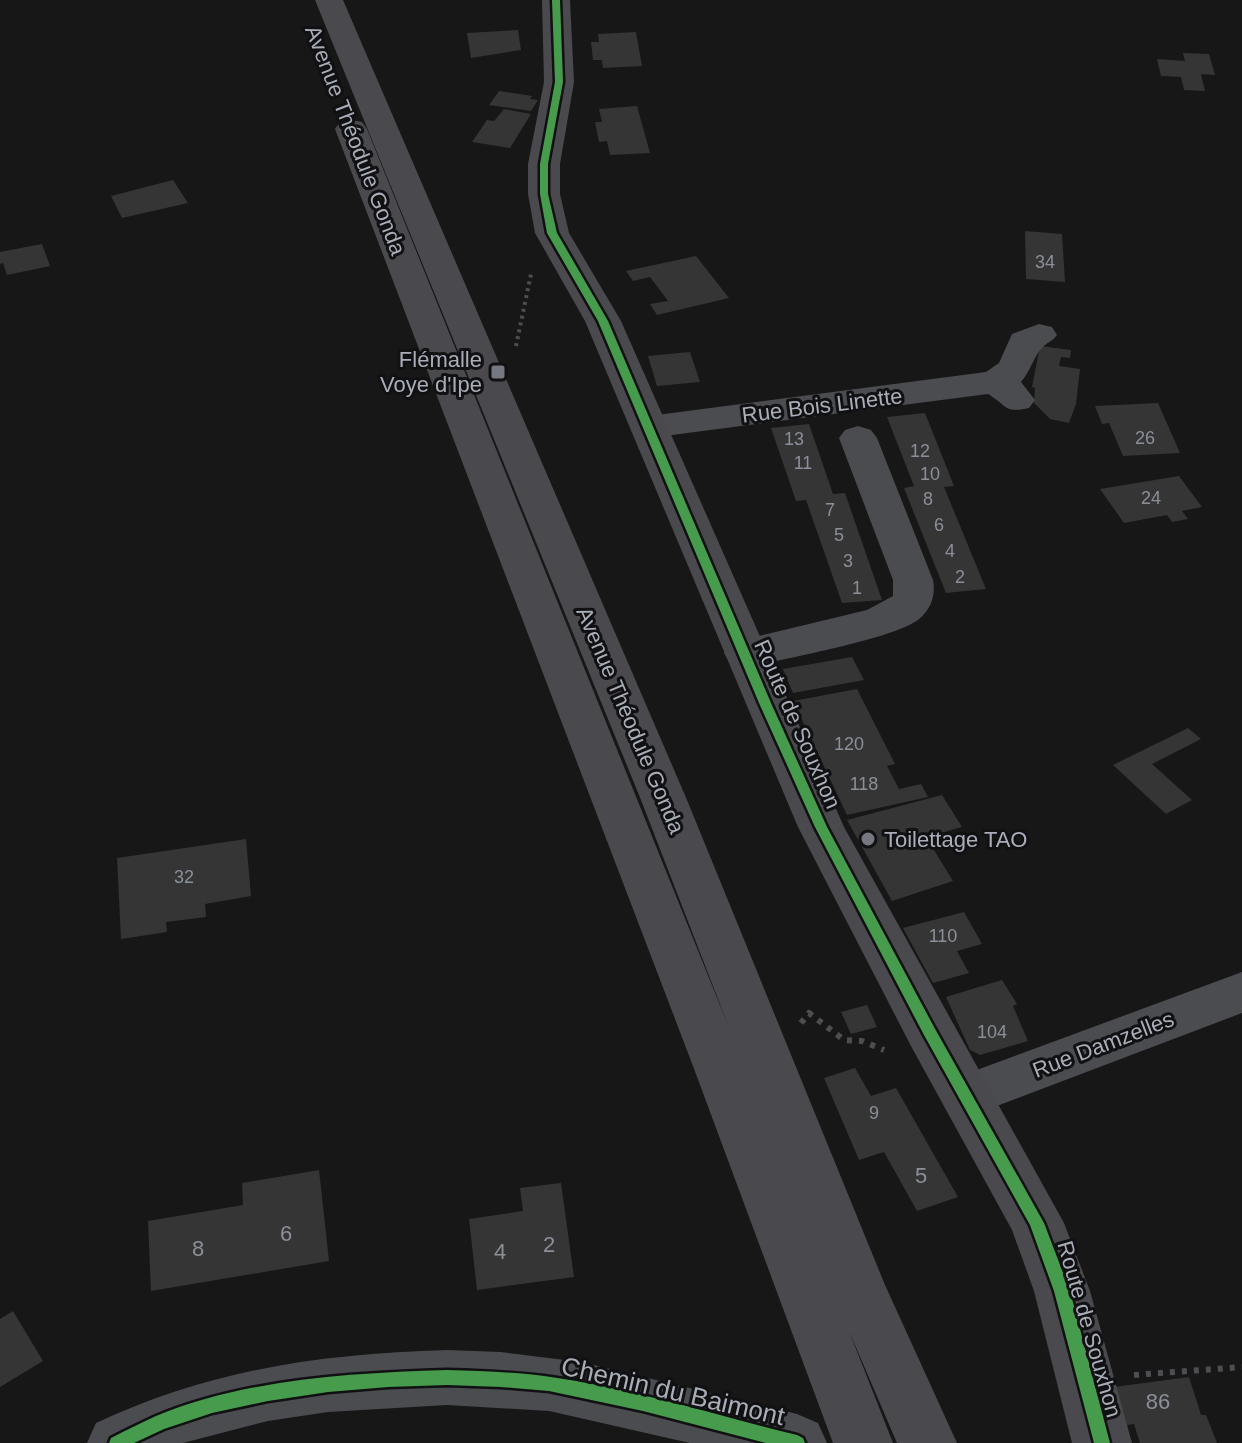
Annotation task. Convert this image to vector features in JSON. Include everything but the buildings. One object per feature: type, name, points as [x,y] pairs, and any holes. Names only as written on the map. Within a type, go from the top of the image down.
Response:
[{"type":"main road","name":"Avenue Théodule Gonda","points":[[302,0],[333,87],[714,1052],[863,1443]]},
{"type":"main road","name":"Avenue Théodule Gonda","points":[[329,0],[664,800],[857,1285],[925,1443]]},
{"type":"main road","name":"Route de Souxhon","points":[[556,0],[561,56],[544,164],[547,216],[552,233],[603,321],[821,827],[1049,1251],[1102,1443]]},
{"type":"street","name":"Rue Bois Linette","points":[[649,427],[1005,391],[1025,342],[1039,335]]},
{"type":"street","name":"Rue Bois Linette","points":[[745,653],[886,619],[907,608],[913,600],[916,592],[913,580],[858,438]]},
{"type":"street","name":"Rue Damzelles","points":[[959,1086],[1242,992]]},
{"type":"street","name":"Chemin du Baimont","points":[[117,1443],[182,1413],[234,1399],[380,1381],[444,1378],[494,1379],[585,1390],[797,1443]]},
{"type":"path","points":[[483,366],[504,360],[516,347],[529,295],[531,269]]},
{"type":"path","points":[[766,1057],[791,1048],[805,1015],[809,1013],[844,1040],[882,1047],[892,1059],[910,1070],[959,1086]]},
{"type":"path","points":[[1085,1378],[1242,1367]]},
{"type":"cycle path","points":[[556,0],[559,82],[544,164],[544,194],[552,233],[603,321],[821,827],[929,1031],[1037,1223],[1062,1291],[1102,1443]]},
{"type":"cycle path","points":[[117,1443],[160,1422],[268,1393],[328,1384],[447,1377],[501,1379],[581,1389],[797,1443]]},
{"type":"place","name":"Flémalle Voye d'Ipe","points":[[498,372]]},
{"type":"place","name":"Toilettage TAO","points":[[868,839]]}]
